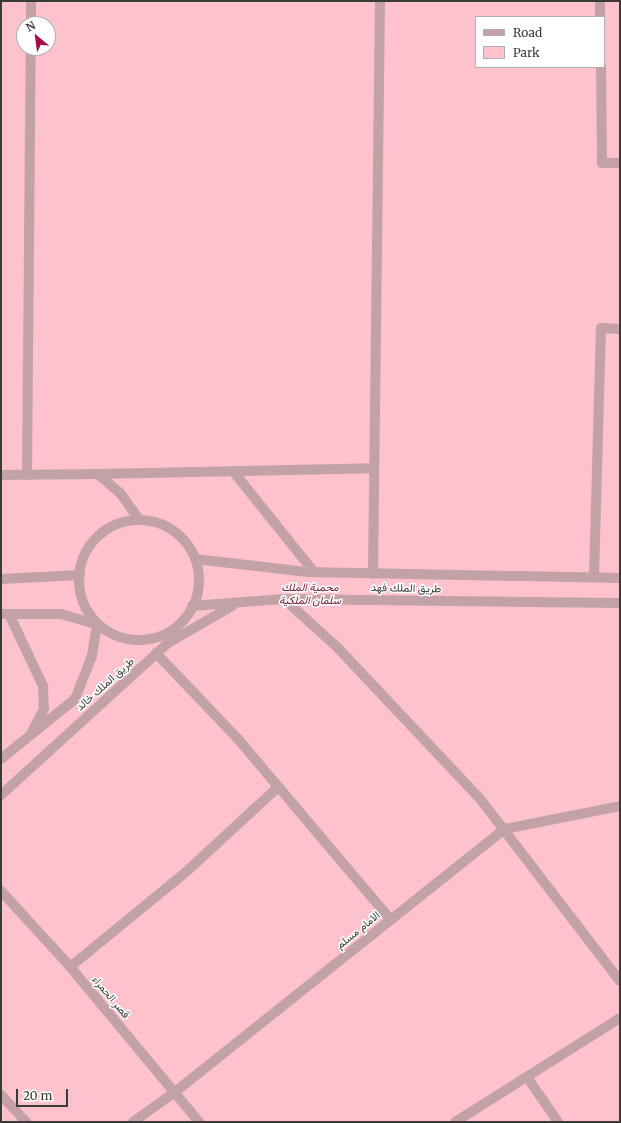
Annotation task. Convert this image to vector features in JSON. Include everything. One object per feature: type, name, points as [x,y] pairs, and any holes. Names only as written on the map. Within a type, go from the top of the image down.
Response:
[{"type":"street","points":[[31,1],[31,16]]},
{"type":"street","points":[[373,574],[373,468],[380,1]]},
{"type":"street","points":[[600,1],[600,16]]},
{"type":"street","points":[[26,475],[31,56]]},
{"type":"street","points":[[601,68],[602,162],[620,163]]},
{"type":"street","points":[[594,577],[601,328],[620,329]]},
{"type":"street","points":[[1,475],[373,468]]},
{"type":"street","points":[[233,471],[314,572]]},
{"type":"street","points":[[98,474],[120,494],[139,520]]},
{"type":"street","points":[[1,759],[75,699],[92,656],[96,624],[85,610],[81,598],[80,575],[83,558],[93,542],[105,530],[122,522],[139,520],[158,523],[173,532],[186,543],[195,559],[197,594],[191,609],[168,643]]},
{"type":"street","name":"طريق الملك فهد","points":[[195,559],[314,572],[620,578]]},
{"type":"street","points":[[1,579],[80,575]]},
{"type":"street","points":[[284,599],[337,647],[434,748],[505,829],[620,981]]},
{"type":"street","name":"طريق الملك فهد","points":[[191,609],[284,599],[620,603]]},
{"type":"street","name":"طريق الملك خالد","points":[[1,795],[168,643],[234,605]]},
{"type":"street","points":[[32,734],[44,709],[43,686],[5,614],[61,614],[96,624],[128,639],[147,640],[163,635],[179,625],[191,609]]},
{"type":"street","points":[[156,654],[188,684],[391,920]]},
{"type":"street","points":[[70,967],[186,872],[278,787]]},
{"type":"street","name":"الامام مسلم","points":[[133,1122],[175,1092],[505,829],[620,806]]},
{"type":"street","name":"قصر الحمراء","points":[[1,891],[70,967],[199,1122]]},
{"type":"street","points":[[455,1122],[620,1018]]},
{"type":"street","points":[[527,1077],[558,1122]]},
{"type":"street","points":[[1,1095],[26,1122]]},
{"type":"green space","name":"محمية الملك سلمان الملكية","points":[[1,1],[620,1],[620,1122],[1,1122]]}]
